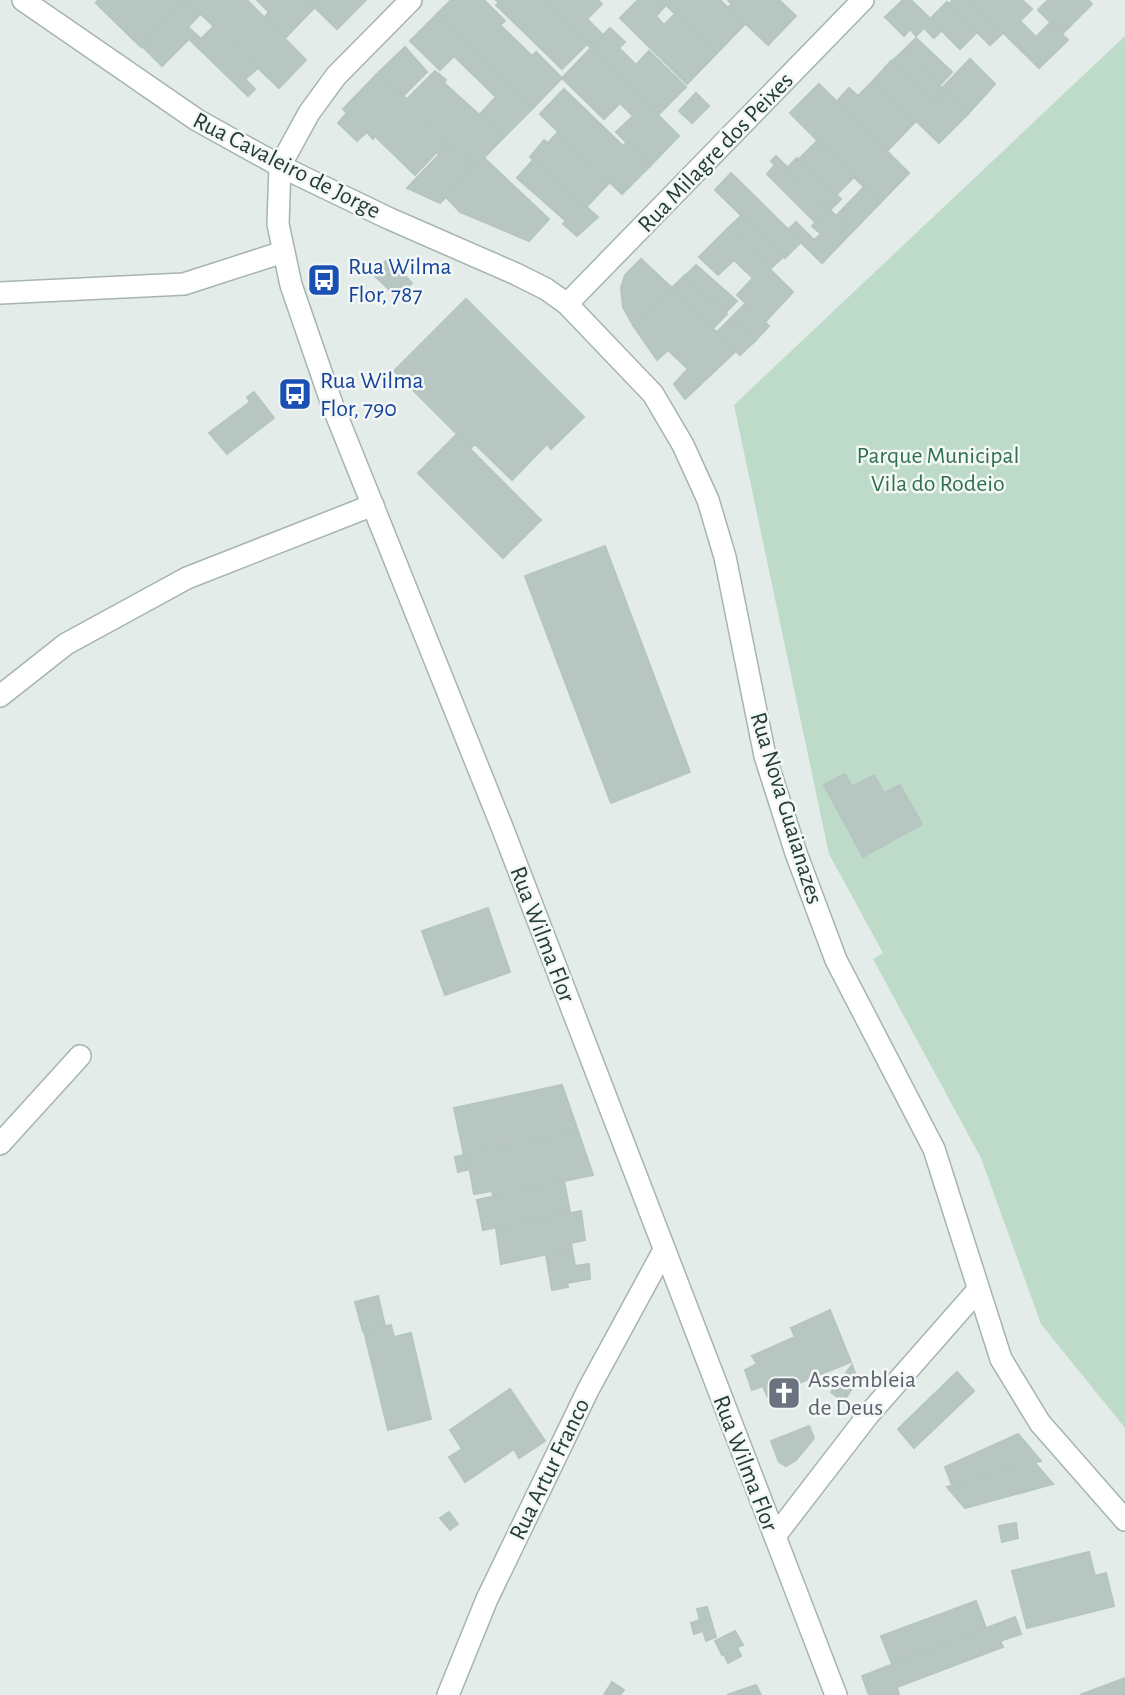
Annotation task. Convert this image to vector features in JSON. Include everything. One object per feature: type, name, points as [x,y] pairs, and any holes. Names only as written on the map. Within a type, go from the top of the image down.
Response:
[{"type":"street","name":"Rua Cavaleiro de Jorge","points":[[23,0],[197,120],[280,166],[388,218],[516,274],[567,304]]},
{"type":"street","points":[[280,166],[309,113],[336,76],[411,0]]},
{"type":"street","name":"Rua Milagre dos Peixes","points":[[567,304],[863,0]]},
{"type":"street","name":"Rua Wilma Flor","points":[[280,166],[278,225],[283,252],[291,285],[332,404],[502,827],[836,1695]]},
{"type":"street","points":[[0,293],[184,284],[283,252]]},
{"type":"street","name":"Rua Nova Guaianazes","points":[[567,304],[653,394],[683,445],[708,500],[725,557],[765,756],[796,853],[836,960],[934,1149],[1001,1359],[1040,1423],[1124,1516]]},
{"type":"street","points":[[0,696],[66,644],[187,578],[373,505]]},
{"type":"street","points":[[0,1143],[80,1056]]},
{"type":"street","name":"Rua Artur Franco","points":[[448,1695],[487,1599],[576,1415],[664,1250]]},
{"type":"street","points":[[775,1536],[869,1414],[978,1290]]},
{"type":"green space","name":"Parque Municipal Vila do Rodeio","points":[[1125,36],[1125,1428],[1041,1324],[981,1158],[873,959],[883,953],[829,854],[734,405]]},
{"type":"building","points":[[98,0],[187,1],[141,47],[96,3]]},
{"type":"building","points":[[247,0],[306,60],[279,88],[187,1]]},
{"type":"building","points":[[257,0],[307,0],[315,7],[285,38],[264,18],[269,12]]},
{"type":"building","points":[[307,0],[366,0],[337,29]]},
{"type":"building","points":[[451,0],[484,0],[505,21],[500,25],[532,56],[536,52],[562,78],[533,108],[438,13]]},
{"type":"building","points":[[496,0],[542,0],[587,44],[562,69],[496,5],[499,3]]},
{"type":"building","points":[[542,0],[598,0],[602,4],[587,19],[603,35],[591,48]]},
{"type":"building","points":[[638,0],[661,0],[666,5],[656,16],[664,25],[675,14],[716,54],[687,84],[620,18]]},
{"type":"building","points":[[661,0],[720,0],[745,24],[716,54]]},
{"type":"building","points":[[728,0],[779,0],[796,16],[768,45],[728,7],[732,4]]},
{"type":"building","points":[[903,0],[911,0],[942,30],[934,38],[924,28],[916,36],[910,29],[904,36],[885,17]]},
{"type":"building","points":[[953,0],[970,0],[1003,33],[990,45],[949,4]]},
{"type":"building","points":[[970,0],[1022,0],[1032,9],[1020,21],[1036,37],[1050,23],[1068,40],[1039,68]]},
{"type":"building","points":[[1048,0],[1088,0],[1092,4],[1062,34],[1038,10]]},
{"type":"building","points":[[187,1],[201,13],[188,27],[201,39],[214,26],[258,68],[245,79],[255,89],[248,96],[189,39],[162,66],[142,46]]},
{"type":"building","points":[[947,2],[977,32],[960,49],[930,19]]},
{"type":"building","points":[[438,13],[533,108],[504,137],[480,114],[496,97],[454,56],[440,70],[410,41]]},
{"type":"building","points":[[610,28],[625,42],[619,48],[636,65],[649,51],[686,87],[658,115],[591,48]]},
{"type":"building","points":[[916,38],[952,72],[939,86],[903,51]]},
{"type":"building","points":[[405,47],[427,72],[403,96],[379,72]]},
{"type":"building","points":[[591,48],[679,136],[650,166],[616,132],[633,116],[620,103],[604,119],[562,78]]},
{"type":"building","points":[[903,51],[945,91],[939,97],[942,100],[937,106],[892,61]]},
{"type":"building","points":[[970,59],[995,84],[968,114],[942,88]]},
{"type":"building","points":[[891,61],[937,106],[942,100],[939,97],[945,91],[968,114],[939,143],[874,80]]},
{"type":"building","points":[[435,71],[446,80],[444,83],[504,137],[475,167],[406,100]]},
{"type":"building","points":[[379,72],[448,140],[415,175],[375,136],[373,139],[367,132],[357,141],[338,123],[347,113],[343,109]]},
{"type":"building","points":[[874,80],[916,121],[887,151],[837,101],[849,88],[858,96]]},
{"type":"building","points":[[819,84],[909,173],[880,203],[790,113]]},
{"type":"building","points":[[564,89],[623,146],[627,142],[650,166],[622,194],[540,114]]},
{"type":"building","points":[[696,93],[709,106],[692,123],[679,111]]},
{"type":"building","points":[[558,132],[610,182],[586,207],[530,157],[544,140],[548,143]]},
{"type":"building","points":[[448,140],[475,167],[440,203],[407,188],[439,155],[437,152]]},
{"type":"building","points":[[817,141],[854,177],[836,195],[800,158]]},
{"type":"building","points":[[776,156],[829,209],[816,223],[767,174],[775,165],[771,161]]},
{"type":"building","points":[[484,158],[549,219],[529,241],[460,212],[446,197]]},
{"type":"building","points":[[797,158],[841,199],[830,210],[787,168]]},
{"type":"building","points":[[533,160],[598,217],[577,236],[563,224],[566,221],[517,178]]},
{"type":"building","points":[[731,173],[801,242],[785,258],[715,190]]},
{"type":"building","points":[[864,187],[880,203],[852,232],[836,216]]},
{"type":"building","points":[[829,209],[852,232],[822,263],[788,230],[796,222],[814,240],[821,234],[812,226]]},
{"type":"building","points":[[741,216],[783,257],[770,269],[728,228]]},
{"type":"building","points":[[728,228],[793,292],[765,322],[737,295],[753,278],[734,260],[718,275],[699,257]]},
{"type":"building","points":[[388,259],[412,283],[398,298],[373,274]]},
{"type":"building","points":[[641,259],[670,286],[633,325],[623,307],[621,288],[625,275]]},
{"type":"building","points":[[696,265],[737,301],[725,313],[686,275]]},
{"type":"building","points":[[685,275],[727,314],[713,328],[672,288]]},
{"type":"building","points":[[670,286],[736,351],[685,399],[674,384],[688,369],[668,350],[657,360],[633,325]]},
{"type":"building","points":[[466,299],[584,417],[551,449],[547,444],[512,480],[475,444],[471,448],[394,371]]},
{"type":"building","points":[[746,303],[769,326],[755,341],[731,318]]},
{"type":"building","points":[[731,318],[755,341],[740,355],[717,332]]},
{"type":"building","points":[[254,392],[274,418],[227,454],[209,433],[250,402],[247,397]]},
{"type":"building","points":[[456,435],[541,520],[503,558],[418,473]]},
{"type":"building","points":[[605,546],[690,772],[611,803],[525,576]]},
{"type":"building","points":[[845,774],[852,787],[874,775],[884,793],[900,785],[922,824],[863,857],[824,785]]},
{"type":"building","points":[[488,908],[510,972],[445,995],[422,931]]},
{"type":"building","points":[[562,1085],[578,1131],[464,1155],[454,1108]]},
{"type":"building","points":[[578,1131],[593,1175],[493,1196],[492,1191],[474,1194],[467,1154]]},
{"type":"building","points":[[467,1154],[470,1169],[458,1172],[455,1157]]},
{"type":"building","points":[[564,1181],[570,1212],[483,1230],[477,1200]]},
{"type":"building","points":[[581,1211],[585,1240],[571,1243],[572,1249],[501,1264],[496,1228]]},
{"type":"building","points":[[572,1249],[575,1266],[589,1264],[590,1279],[567,1283],[568,1287],[552,1290],[546,1255]]},
{"type":"building","points":[[378,1296],[385,1326],[363,1331],[355,1302]]},
{"type":"building","points":[[830,1310],[851,1362],[767,1396],[763,1386],[752,1390],[745,1370],[757,1364],[752,1356],[795,1337],[791,1328]]},
{"type":"building","points":[[391,1325],[394,1337],[411,1333],[431,1419],[388,1430],[364,1331]]},
{"type":"building","points":[[852,1365],[858,1381],[843,1401],[831,1392]]},
{"type":"building","points":[[957,1372],[974,1391],[914,1448],[898,1429]]},
{"type":"building","points":[[510,1389],[545,1441],[519,1458],[514,1449],[465,1482],[449,1457],[462,1449],[450,1430]]},
{"type":"building","points":[[809,1426],[814,1438],[796,1460],[786,1466],[779,1462],[771,1441]]},
{"type":"building","points":[[1018,1434],[1041,1461],[952,1485],[945,1467]]},
{"type":"building","points":[[1034,1462],[1053,1484],[965,1508],[947,1487]]},
{"type":"building","points":[[449,1512],[458,1524],[450,1530],[440,1518]]},
{"type":"building","points":[[1016,1523],[1018,1538],[1002,1542],[999,1526]]},
{"type":"building","points":[[1089,1552],[1095,1576],[1106,1573],[1114,1606],[1027,1628],[1012,1571]]},
{"type":"building","points":[[976,1601],[986,1628],[892,1664],[881,1636]]},
{"type":"building","points":[[707,1607],[716,1637],[706,1641],[703,1631],[694,1634],[691,1623],[700,1620],[697,1609]]},
{"type":"building","points":[[1015,1617],[1021,1634],[1000,1641],[1003,1647],[897,1687],[899,1695],[869,1695],[862,1676]]},
{"type":"building","points":[[735,1631],[743,1645],[737,1647],[741,1656],[728,1663],[715,1641]]},
{"type":"building","points":[[1125,1678],[1125,1695],[1080,1695]]},
{"type":"building","points":[[612,1682],[624,1690],[620,1695],[604,1695]]},
{"type":"building","points":[[756,1685],[761,1695],[727,1695]]},
{"type":"place","name":"Rua Wilma Flor, 787","points":[[324,280]]},
{"type":"place","name":"Rua Wilma Flor, 790","points":[[295,394]]},
{"type":"place","name":"Assembleia de Deus","points":[[784,1393]]}]
